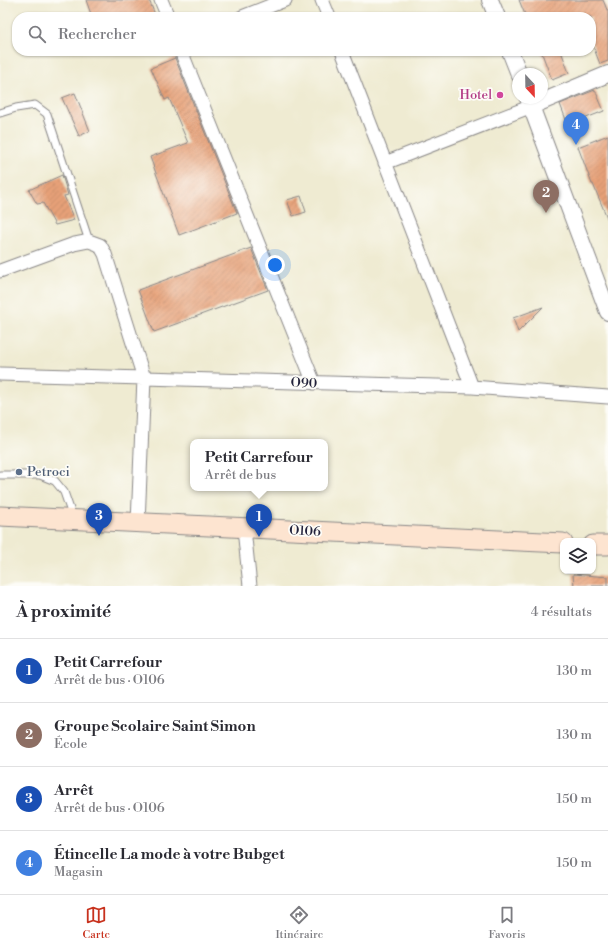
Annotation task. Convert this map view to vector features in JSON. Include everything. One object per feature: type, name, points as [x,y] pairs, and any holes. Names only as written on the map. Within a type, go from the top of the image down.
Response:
[{"type":"main road","name":"O106","points":[[0,516],[560,543]]},
{"type":"main road","points":[[596,545],[608,545]]},
{"type":"street","points":[[161,0],[166,12]]},
{"type":"street","points":[[255,12],[285,0]]},
{"type":"street","points":[[322,0],[327,12]]},
{"type":"street","points":[[490,0],[495,12]]},
{"type":"street","points":[[183,56],[314,383]]},
{"type":"street","points":[[344,56],[472,387]]},
{"type":"street","points":[[512,56],[517,68]]},
{"type":"street","points":[[548,96],[608,74]]},
{"type":"street","points":[[386,163],[525,104]]},
{"type":"street","points":[[531,104],[608,312]]},
{"type":"street","points":[[0,271],[74,244],[89,241],[100,245],[106,254],[144,378],[138,523]]},
{"type":"street","name":"O90","points":[[0,374],[472,387],[608,397]]},
{"type":"street","points":[[244,528],[250,586]]},
{"type":"lane","points":[[0,113],[16,108],[35,105],[47,114],[89,241]]},
{"type":"lane","points":[[0,476],[40,475],[54,481],[64,492],[74,520]]},
{"type":"building","points":[[86,0],[149,0],[154,12],[90,12]]},
{"type":"building","points":[[519,0],[603,0],[608,12],[608,61],[600,64],[596,54],[596,12],[524,12]]},
{"type":"building","points":[[543,56],[563,56],[569,73],[552,80]]},
{"type":"building","points":[[175,58],[237,213],[179,235],[150,157],[188,143],[169,98],[165,100],[151,68]]},
{"type":"building","points":[[595,90],[604,111],[568,125],[560,104]]},
{"type":"building","points":[[75,93],[90,131],[79,136],[62,98]]},
{"type":"building","points":[[608,135],[608,220],[578,147]]},
{"type":"building","points":[[62,175],[68,195],[64,196],[74,220],[55,225],[43,203],[37,204],[29,190]]},
{"type":"building","points":[[301,196],[306,212],[293,216],[287,200]]},
{"type":"building","points":[[251,248],[268,290],[154,332],[138,290]]},
{"type":"building","points":[[543,307],[518,332],[513,318]]},
{"type":"building","points":[[573,574],[608,577],[608,586],[574,586]]},
{"type":"place","name":"Hotel","points":[[500,95]]},
{"type":"place","name":"Étincelle La mode à votre Bubget","points":[[576,145]]},
{"type":"place","name":"Groupe Scolaire Saint Simon","points":[[546,213]]},
{"type":"place","name":"Petroci","points":[[19,472]]},
{"type":"place","name":"Arrêt","points":[[99,536]]},
{"type":"place","name":"Petit Carrefour","points":[[259,537]]}]
